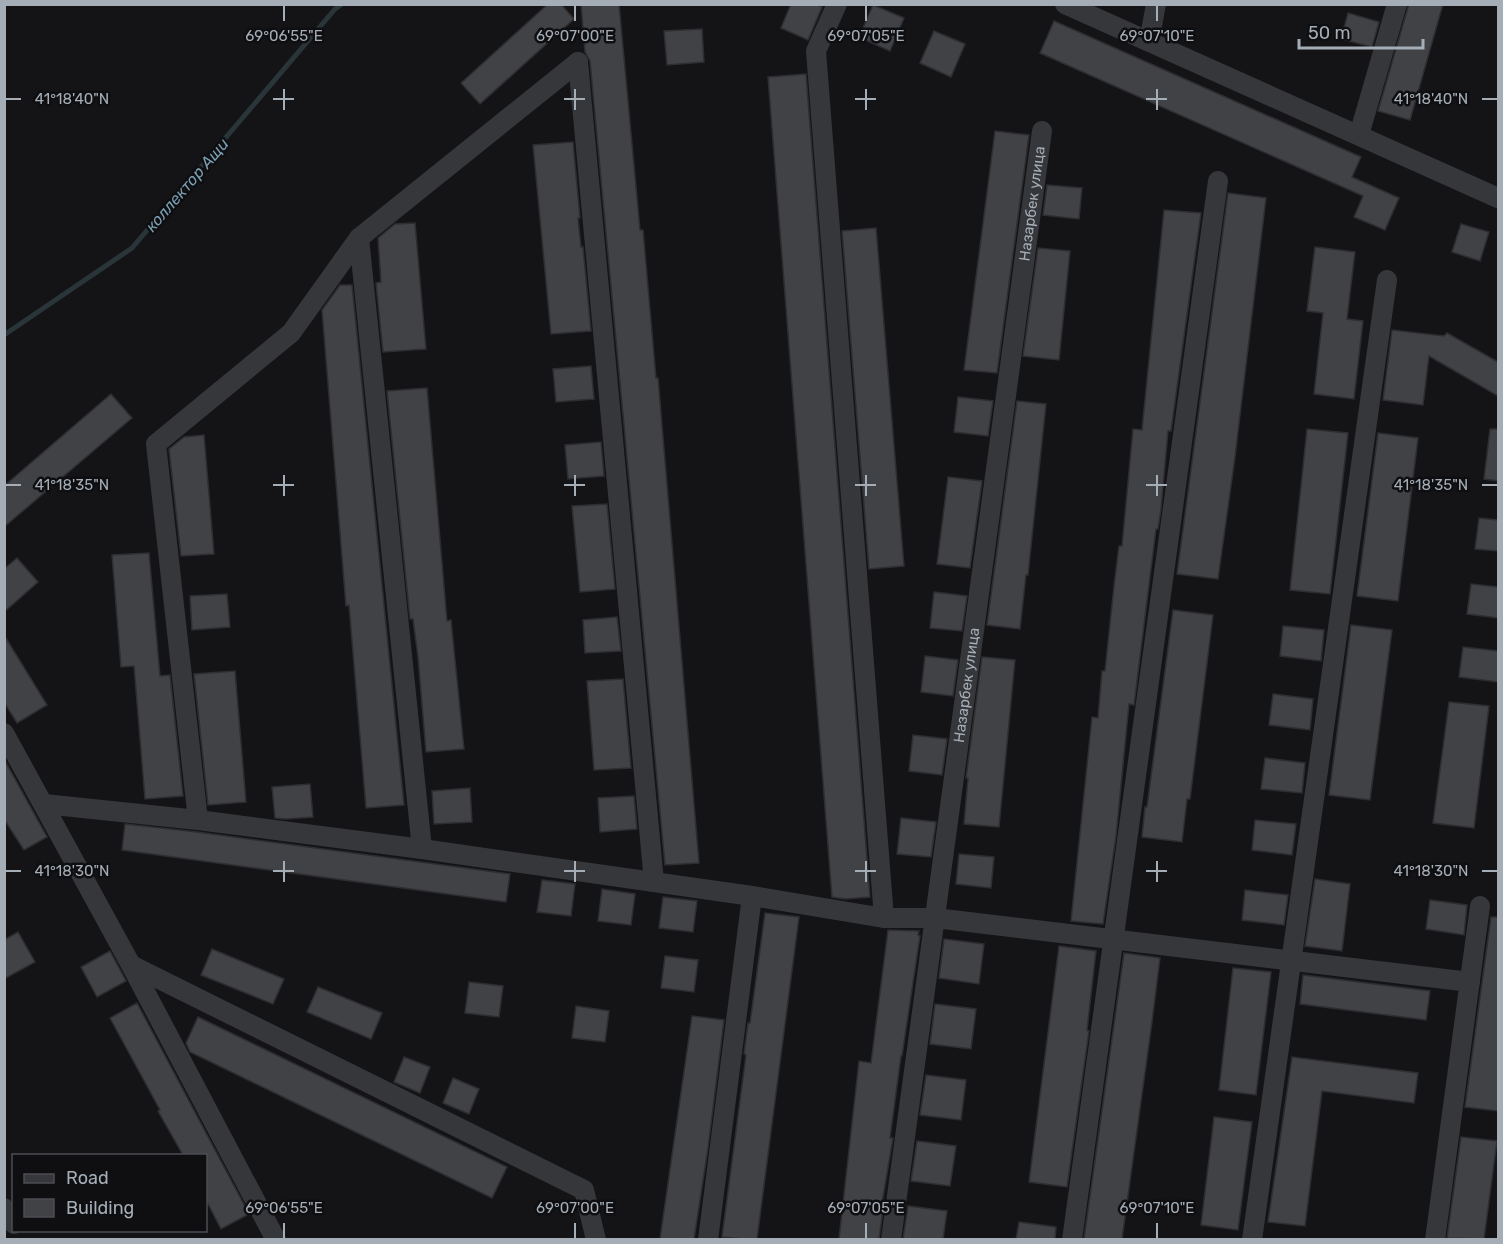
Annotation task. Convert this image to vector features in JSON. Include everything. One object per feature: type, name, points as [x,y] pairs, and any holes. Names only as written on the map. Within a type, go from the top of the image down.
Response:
[{"type":"street","points":[[837,4],[816,51],[884,918]]},
{"type":"street","points":[[1065,4],[1498,198]]},
{"type":"street","points":[[1149,42],[1156,4]]},
{"type":"street","points":[[1359,135],[1397,4]]},
{"type":"street","points":[[198,820],[156,444],[291,333],[359,238],[578,62],[654,882]]},
{"type":"street","name":"Назарбек улица","points":[[891,1239],[1042,131]]},
{"type":"street","points":[[1072,1239],[1218,181]]},
{"type":"street","points":[[359,238],[422,849]]},
{"type":"street","points":[[1251,1239],[1387,280]]},
{"type":"street","points":[[4,733],[131,965],[276,1239]]},
{"type":"street","points":[[44,804],[198,820],[422,849],[752,896],[884,918],[934,918],[1470,982]]},
{"type":"street","points":[[708,1239],[752,896]]},
{"type":"street","points":[[1435,1239],[1480,906]]},
{"type":"street","points":[[131,965],[584,1190],[596,1239]]},
{"type":"street","points":[[4,1208],[12,1221]]},
{"type":"building","points":[[548,4],[561,4],[574,19],[480,104],[461,83]]},
{"type":"building","points":[[581,4],[619,4],[640,230],[643,230],[656,378],[658,378],[699,863],[665,865],[590,61],[585,52]]},
{"type":"building","points":[[791,4],[816,4],[822,7],[808,40],[781,28]]},
{"type":"building","points":[[1409,4],[1443,4],[1410,120],[1378,111]]},
{"type":"building","points":[[873,5],[904,18],[890,51],[859,37]]},
{"type":"building","points":[[1348,13],[1379,22],[1372,47],[1341,39]]},
{"type":"building","points":[[1054,21],[1361,157],[1352,177],[1399,198],[1385,230],[1354,217],[1363,196],[1040,53]]},
{"type":"building","points":[[702,29],[704,62],[667,65],[664,31]]},
{"type":"building","points":[[934,31],[965,44],[951,77],[920,63]]},
{"type":"building","points":[[806,74],[870,897],[845,899],[832,897],[768,77]]},
{"type":"building","points":[[995,131],[1029,135],[997,373],[964,370]]},
{"type":"building","points":[[573,142],[580,218],[578,218],[591,331],[551,334],[533,145]]},
{"type":"building","points":[[1047,185],[1082,188],[1079,219],[1043,215]]},
{"type":"building","points":[[1228,193],[1266,198],[1218,579],[1177,574]]},
{"type":"building","points":[[1164,210],[1201,213],[1171,431],[1168,431],[1161,509],[1158,529],[1156,529],[1134,705],[1129,704],[1116,836],[1103,924],[1071,921],[1092,717],[1098,718],[1102,671],[1105,671],[1119,546],[1122,546],[1133,429],[1142,430]]},
{"type":"building","points":[[415,223],[426,349],[383,352],[376,283],[381,282],[378,238],[395,224]]},
{"type":"building","points":[[1461,224],[1489,232],[1480,261],[1452,252]]},
{"type":"building","points":[[876,228],[904,566],[869,569],[842,231]]},
{"type":"building","points":[[1315,247],[1355,252],[1347,319],[1363,321],[1354,399],[1314,394],[1323,313],[1307,311]]},
{"type":"building","points":[[1038,248],[1070,251],[1059,360],[1023,356]]},
{"type":"building","points":[[340,285],[352,285],[404,805],[366,808],[349,605],[346,606],[322,310]]},
{"type":"building","points":[[1392,330],[1444,336],[1447,333],[1498,362],[1498,396],[1429,356],[1423,405],[1383,400]]},
{"type":"building","points":[[591,366],[594,399],[556,402],[553,369]]},
{"type":"building","points":[[427,388],[447,621],[451,620],[464,749],[426,752],[418,657],[413,619],[410,619],[387,391]]},
{"type":"building","points":[[111,394],[132,418],[4,527],[4,486]]},
{"type":"building","points":[[958,397],[993,401],[988,436],[954,432]]},
{"type":"building","points":[[1017,401],[1046,404],[1020,629],[987,625]]},
{"type":"building","points":[[1307,429],[1348,433],[1330,594],[1290,590]]},
{"type":"building","points":[[1490,429],[1498,429],[1498,481],[1484,479]]},
{"type":"building","points":[[1378,433],[1418,438],[1398,601],[1357,596]]},
{"type":"building","points":[[204,435],[214,554],[181,556],[169,449],[184,437]]},
{"type":"building","points":[[601,442],[604,476],[568,479],[565,445]]},
{"type":"building","points":[[948,477],[982,481],[970,568],[937,564]]},
{"type":"building","points":[[607,504],[615,589],[580,592],[572,506]]},
{"type":"building","points":[[1479,518],[1498,520],[1498,551],[1475,549]]},
{"type":"building","points":[[149,553],[160,676],[170,675],[183,796],[145,799],[134,666],[121,667],[112,555]]},
{"type":"building","points":[[17,558],[38,582],[4,612],[4,569]]},
{"type":"building","points":[[1471,584],[1498,587],[1498,618],[1467,614]]},
{"type":"building","points":[[934,592],[967,596],[962,631],[930,628]]},
{"type":"building","points":[[227,594],[230,627],[192,630],[190,596]]},
{"type":"building","points":[[1173,610],[1213,615],[1190,799],[1187,799],[1182,842],[1142,837]]},
{"type":"building","points":[[617,617],[621,651],[585,653],[583,620]]},
{"type":"building","points":[[1351,625],[1392,630],[1370,800],[1329,795]]},
{"type":"building","points":[[1283,626],[1324,630],[1321,661],[1280,656]]},
{"type":"building","points":[[4,635],[47,705],[17,723],[4,702]]},
{"type":"building","points":[[1463,647],[1498,651],[1498,682],[1459,677]]},
{"type":"building","points":[[925,656],[958,660],[953,696],[921,692]]},
{"type":"building","points":[[982,657],[1015,660],[999,827],[964,824],[968,778],[966,778]]},
{"type":"building","points":[[235,671],[246,802],[208,805],[194,674]]},
{"type":"building","points":[[623,679],[631,768],[594,770],[587,681]]},
{"type":"building","points":[[1273,694],[1313,699],[1310,730],[1269,725]]},
{"type":"building","points":[[1449,702],[1489,706],[1474,828],[1433,823]]},
{"type":"building","points":[[913,735],[947,739],[942,775],[909,771]]},
{"type":"building","points":[[1265,758],[1305,763],[1302,793],[1261,789]]},
{"type":"building","points":[[4,759],[47,837],[24,850],[4,819]]},
{"type":"building","points":[[310,784],[313,817],[275,818],[272,787]]},
{"type":"building","points":[[470,788],[472,822],[434,824],[432,791]]},
{"type":"building","points":[[634,796],[637,829],[600,832],[598,798]]},
{"type":"building","points":[[901,818],[936,822],[931,857],[897,854]]},
{"type":"building","points":[[1255,820],[1296,824],[1292,855],[1252,850]]},
{"type":"building","points":[[125,824],[510,874],[506,902],[122,850]]},
{"type":"building","points":[[959,854],[994,857],[991,888],[956,884]]},
{"type":"building","points":[[1315,879],[1350,884],[1342,951],[1305,946]]},
{"type":"building","points":[[542,880],[575,884],[571,916],[537,912]]},
{"type":"building","points":[[602,889],[635,894],[631,925],[598,921]]},
{"type":"building","points":[[1245,890],[1288,895],[1284,925],[1242,920]]},
{"type":"building","points":[[663,897],[697,901],[693,932],[659,928]]},
{"type":"building","points":[[1430,900],[1467,905],[1464,935],[1426,929]]},
{"type":"building","points":[[765,913],[799,917],[757,1239],[722,1237],[746,1055],[744,1054],[748,1023],[750,1023]]},
{"type":"building","points":[[1491,917],[1498,917],[1498,1111],[1465,1107]]},
{"type":"building","points":[[888,930],[919,931],[920,936],[901,1056],[890,1138],[893,1138],[882,1203],[884,1203],[879,1239],[839,1239],[859,1061],[871,1063]]},
{"type":"building","points":[[18,932],[35,962],[4,979],[4,940]]},
{"type":"building","points":[[944,939],[984,944],[979,984],[939,978]]},
{"type":"building","points":[[1059,946],[1096,951],[1087,1030],[1089,1031],[1067,1187],[1029,1182]]},
{"type":"building","points":[[212,949],[284,979],[273,1004],[201,975]]},
{"type":"building","points":[[110,951],[126,981],[97,997],[81,967]]},
{"type":"building","points":[[1124,953],[1160,958],[1122,1239],[1084,1239]]},
{"type":"building","points":[[665,956],[698,960],[694,992],[661,988]]},
{"type":"building","points":[[1233,968],[1271,972],[1256,1095],[1219,1090]]},
{"type":"building","points":[[1303,975],[1430,991],[1426,1020],[1300,1004]]},
{"type":"building","points":[[469,982],[503,986],[499,1017],[465,1013]]},
{"type":"building","points":[[318,987],[382,1013],[371,1039],[307,1012]]},
{"type":"building","points":[[137,1003],[249,1214],[221,1229],[207,1202],[207,1154],[182,1154],[110,1018]]},
{"type":"building","points":[[935,1004],[976,1009],[971,1049],[930,1044]]},
{"type":"building","points":[[576,1006],[609,1011],[605,1042],[572,1038]]},
{"type":"building","points":[[692,1016],[724,1020],[708,1148],[694,1239],[660,1239]]},
{"type":"building","points":[[198,1017],[507,1167],[492,1198],[190,1052],[186,1043]]},
{"type":"building","points":[[404,1057],[430,1067],[420,1093],[394,1082]]},
{"type":"building","points":[[1292,1057],[1418,1073],[1414,1103],[1322,1091],[1305,1226],[1268,1222]]},
{"type":"building","points":[[926,1075],[966,1080],[961,1120],[920,1115]]},
{"type":"building","points":[[453,1078],[479,1089],[469,1114],[443,1103]]},
{"type":"building","points":[[1214,1117],[1252,1122],[1238,1230],[1201,1225]]},
{"type":"building","points":[[1461,1137],[1497,1141],[1484,1239],[1447,1238]]},
{"type":"building","points":[[917,1141],[956,1146],[950,1186],[911,1181]]},
{"type":"building","points":[[908,1206],[947,1211],[943,1239],[903,1239]]},
{"type":"building","points":[[1019,1222],[1056,1227],[1055,1239],[1016,1239]]},
{"type":"waterway","name":"коллектор Ащи","points":[[4,335],[132,248],[335,9],[342,4]]}]
